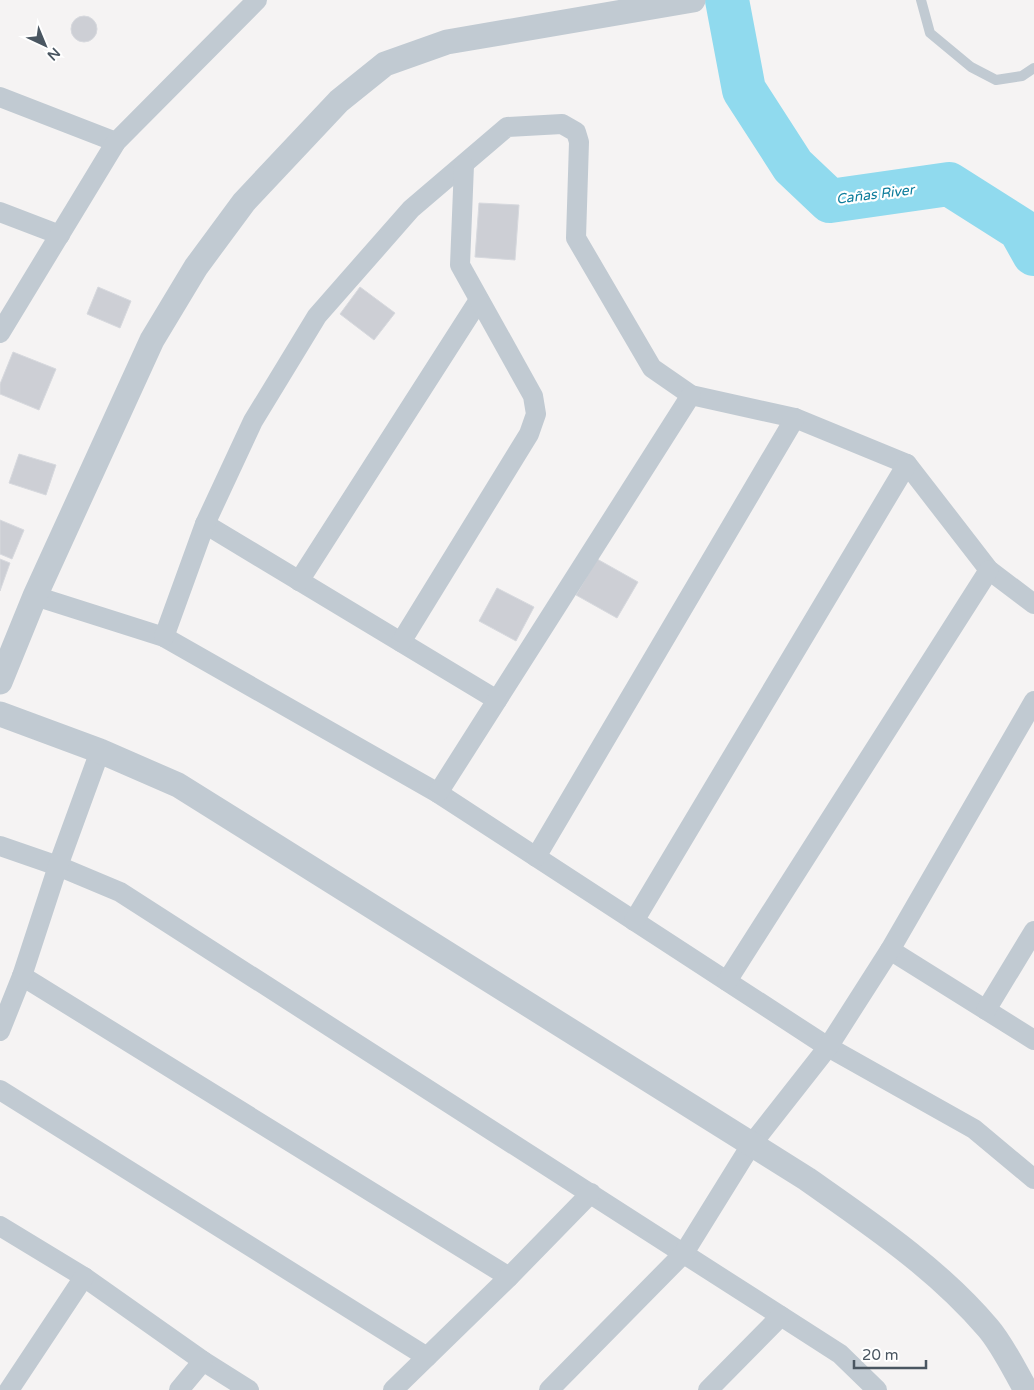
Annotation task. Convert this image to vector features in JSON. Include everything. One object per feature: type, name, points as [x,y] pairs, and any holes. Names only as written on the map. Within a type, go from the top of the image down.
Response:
[{"type":"street","points":[[0,333],[116,142],[257,0]]},
{"type":"street","points":[[0,682],[35,596],[152,340],[196,266],[244,202],[339,101],[385,64],[447,42],[693,0]]},
{"type":"street","points":[[0,98],[116,142]]},
{"type":"street","points":[[164,637],[205,524],[253,421],[317,316],[411,209],[507,127],[562,124],[576,132],[579,142],[576,238],[652,368],[691,395],[795,418],[907,464],[989,570],[1034,604]]},
{"type":"street","points":[[401,642],[529,434],[536,414],[533,396],[460,265],[464,165]]},
{"type":"street","points":[[0,212],[60,234]]},
{"type":"street","points":[[299,581],[479,300]]},
{"type":"street","points":[[438,794],[691,395]]},
{"type":"street","points":[[536,857],[795,418]]},
{"type":"street","points":[[634,921],[907,464]]},
{"type":"street","points":[[205,524],[497,700]]},
{"type":"street","points":[[727,981],[989,570]]},
{"type":"street","points":[[35,596],[164,637],[438,794],[828,1047],[974,1129],[1034,1179]]},
{"type":"street","points":[[549,1390],[684,1253],[752,1145],[828,1047],[890,950],[1034,701]]},
{"type":"street","points":[[0,714],[100,751],[178,784],[807,1179],[889,1236],[958,1296],[989,1329],[1026,1390]]},
{"type":"street","points":[[0,1031],[22,976],[58,866],[100,751]]},
{"type":"street","points":[[0,846],[58,866],[120,892],[591,1192],[840,1354],[875,1389]]},
{"type":"street","points":[[986,1010],[1034,931]]},
{"type":"street","points":[[890,950],[1034,1040]]},
{"type":"street","points":[[22,976],[509,1277]]},
{"type":"street","points":[[0,1090],[427,1357]]},
{"type":"street","points":[[393,1390],[509,1277],[591,1192]]},
{"type":"street","points":[[0,1226],[84,1277],[203,1361],[249,1390]]},
{"type":"street","points":[[9,1390],[84,1277]]},
{"type":"street","points":[[708,1390],[781,1316]]},
{"type":"street","points":[[179,1390],[203,1361]]},
{"type":"lane","points":[[921,0],[930,33],[971,67],[996,80],[1022,76],[1034,68]]},
{"type":"building","points":[[84,16],[93,20],[97,29],[93,38],[84,42],[75,38],[71,29],[75,20]]},
{"type":"building","points":[[479,203],[519,205],[515,260],[475,257]]},
{"type":"building","points":[[98,287],[131,301],[120,328],[87,314]]},
{"type":"building","points":[[360,287],[395,313],[374,340],[340,314]]},
{"type":"building","points":[[13,352],[56,369],[39,410],[0,394],[0,384]]},
{"type":"building","points":[[19,454],[56,465],[46,495],[9,483]]},
{"type":"building","points":[[0,520],[24,530],[12,559],[0,554]]},
{"type":"building","points":[[0,559],[10,563],[0,591]]},
{"type":"building","points":[[597,559],[638,582],[617,618],[576,595]]},
{"type":"building","points":[[497,588],[534,607],[516,641],[479,621]]},
{"type":"waterway","name":"Cañas River","points":[[727,0],[744,90],[793,166],[830,201],[949,184],[1020,229],[1034,254]]}]
